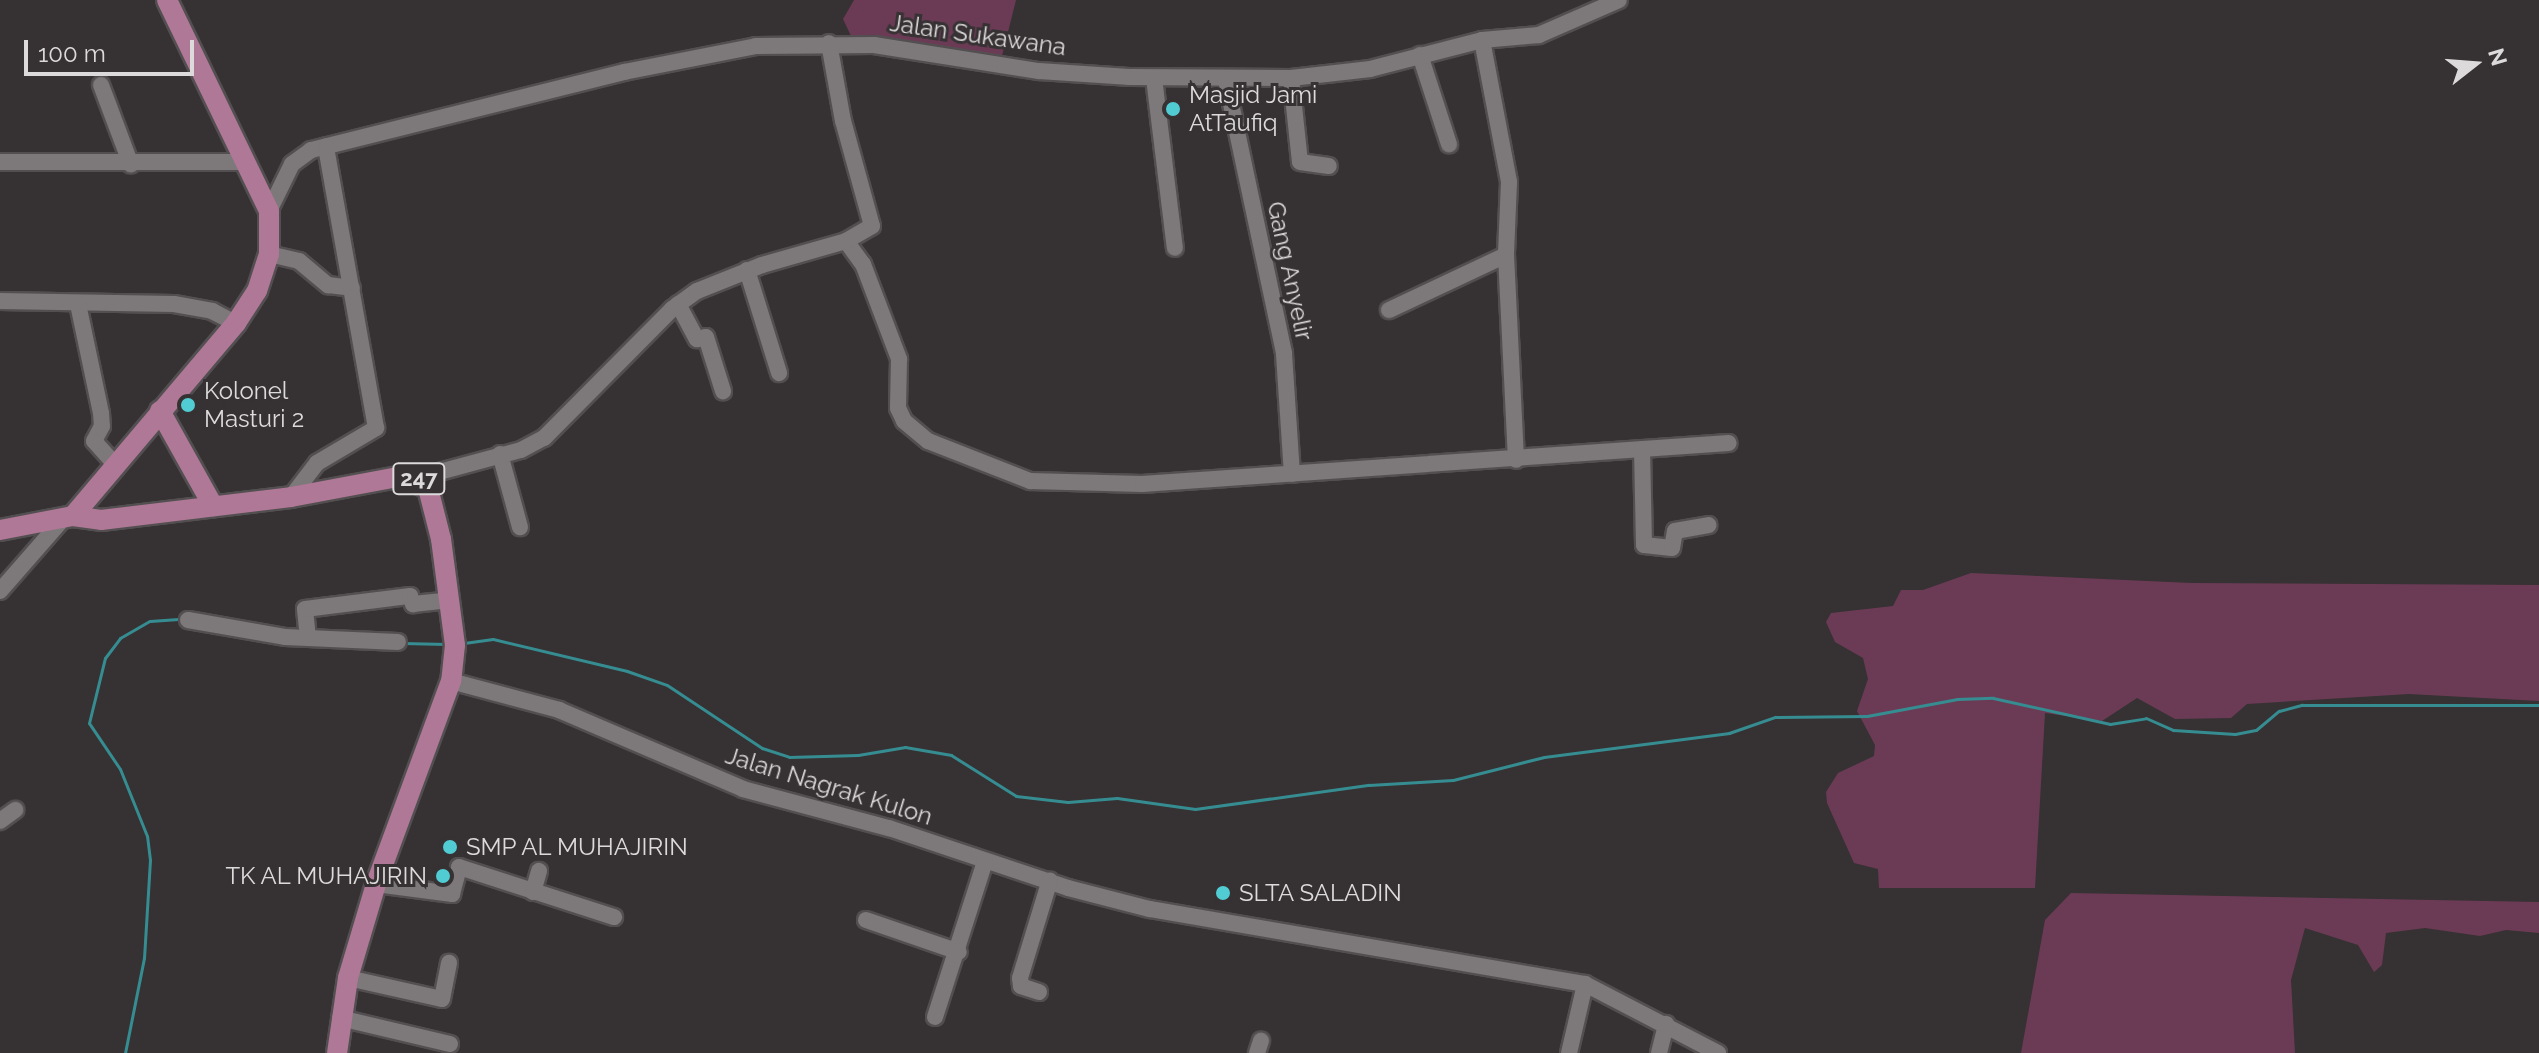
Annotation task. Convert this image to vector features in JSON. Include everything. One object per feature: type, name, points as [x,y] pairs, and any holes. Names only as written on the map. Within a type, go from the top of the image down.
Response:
[{"type":"main road","points":[[67,518],[236,323],[257,291],[269,254],[269,211],[167,0]]},
{"type":"main road","points":[[0,530],[67,518],[97,520],[213,506],[160,411]]},
{"type":"main road","name":"247","points":[[213,506],[291,497],[397,477],[417,478],[433,499],[455,645],[451,681],[376,884],[348,978],[337,1053]]},
{"type":"street","name":"Jalan Sukawana","points":[[269,211],[295,159],[326,146],[655,66],[765,45],[829,43],[915,50],[1039,71],[1226,80],[1291,78],[1370,69],[1482,40],[1554,31],[1619,0]]},
{"type":"street","points":[[1482,40],[1509,182],[1506,255],[1516,460]]},
{"type":"street","points":[[417,478],[544,438],[678,304],[747,270],[846,241],[873,223],[843,121],[829,43]]},
{"type":"street","points":[[1420,55],[1449,144]]},
{"type":"street","points":[[1154,78],[1175,248]]},
{"type":"street","points":[[1291,78],[1300,162],[1329,166]]},
{"type":"street","name":"Gang Anyelir","points":[[1226,80],[1284,354],[1292,474]]},
{"type":"street","points":[[101,85],[131,165]]},
{"type":"street","points":[[291,497],[317,463],[375,430],[326,146]]},
{"type":"street","points":[[0,162],[131,165],[246,162]]},
{"type":"street","points":[[846,241],[863,264],[901,365],[900,414],[928,441],[974,462],[1047,484],[1292,474],[1729,443]]},
{"type":"street","points":[[269,254],[299,261],[328,285],[352,288]]},
{"type":"street","points":[[1389,310],[1506,255]]},
{"type":"street","points":[[747,270],[779,373]]},
{"type":"street","points":[[0,301],[183,305],[236,323]]},
{"type":"street","points":[[78,304],[101,413],[102,426],[94,441],[114,463]]},
{"type":"street","points":[[678,304],[697,339],[706,337],[723,391]]},
{"type":"street","points":[[1642,449],[1644,545],[1672,548],[1675,531],[1708,525]]},
{"type":"street","points":[[500,454],[520,527]]},
{"type":"street","points":[[0,591],[67,518]]},
{"type":"street","points":[[308,637],[305,609],[410,596],[413,604],[450,600]]},
{"type":"street","points":[[188,620],[308,637],[398,642]]},
{"type":"street","name":"Jalan Nagrak Kulon","points":[[451,681],[559,710],[743,789],[1127,904],[1585,984],[1718,1053]]},
{"type":"street","points":[[0,821],[15,810]]},
{"type":"street","points":[[935,1017],[959,952],[985,861]]},
{"type":"street","points":[[376,884],[452,894],[459,867],[614,917]]},
{"type":"street","points":[[533,892],[539,871]]},
{"type":"street","points":[[1039,992],[1021,986],[1020,978],[1050,880]]},
{"type":"street","points":[[866,920],[959,952]]},
{"type":"street","points":[[348,978],[442,999],[449,963]]},
{"type":"street","points":[[1569,1053],[1585,984]]},
{"type":"street","points":[[340,1018],[450,1044]]},
{"type":"street","points":[[1659,1053],[1666,1024]]},
{"type":"shaded area","points":[[854,0],[1016,0],[1002,56],[851,36],[843,19]]},
{"type":"shaded area","points":[[1971,573],[2191,583],[2539,585],[2539,701],[2409,694],[2247,704],[2231,718],[2175,719],[2137,698],[2102,721],[2045,713],[2035,888],[1879,888],[1878,869],[1854,863],[1827,803],[1826,792],[1838,773],[1874,756],[1875,745],[1857,711],[1868,679],[1863,658],[1835,642],[1826,622],[1831,613],[1893,606],[1901,590],[1923,590]]},
{"type":"shaded area","points":[[2071,893],[2539,902],[2539,933],[2506,930],[2480,936],[2425,928],[2386,933],[2382,965],[2374,972],[2358,945],[2305,928],[2291,980],[2295,1053],[2021,1053],[2045,920]]},
{"type":"waterway","points":[[125,1053],[144,958],[150,860],[147,836],[120,769],[89,723],[105,658],[120,638],[150,621],[182,619]]},
{"type":"waterway","points":[[464,643],[493,639],[627,671],[667,685],[762,748],[789,757],[858,755],[905,747],[951,755],[1016,796],[1068,802],[1117,798],[1195,809],[1369,785],[1453,780],[1544,757],[1729,733],[1775,717],[1867,716],[1957,699],[1993,698],[2110,724],[2146,718],[2173,730],[2235,734],[2256,730],[2279,711],[2302,705],[2539,705]]},
{"type":"waterway","points":[[402,643],[446,644]]},
{"type":"place","name":"Masjid Jami AtTaufiq","points":[[1173,109]]},
{"type":"place","name":"Kolonel Masturi 2","points":[[188,405]]},
{"type":"place","name":"SMP AL MUHAJIRIN","points":[[450,847]]},
{"type":"place","name":"TK AL MUHAJIRIN","points":[[443,876]]},
{"type":"place","name":"SLTA SALADIN","points":[[1223,893]]}]
